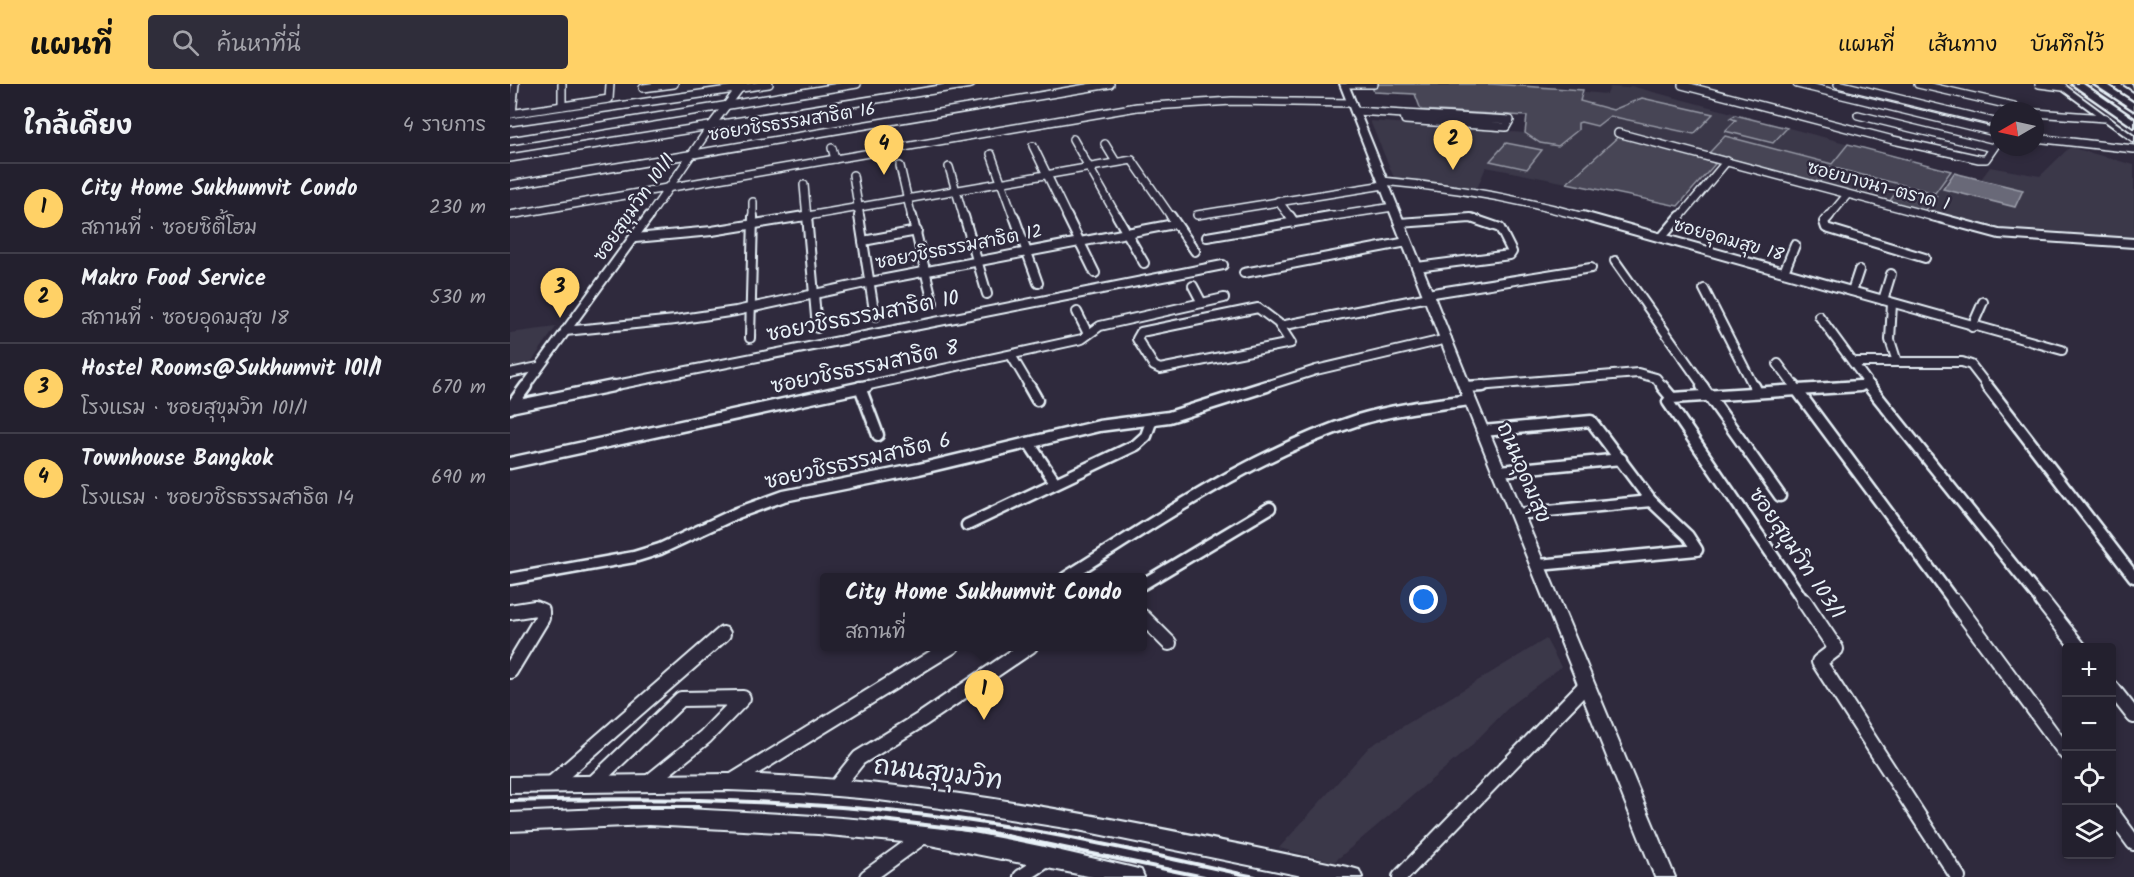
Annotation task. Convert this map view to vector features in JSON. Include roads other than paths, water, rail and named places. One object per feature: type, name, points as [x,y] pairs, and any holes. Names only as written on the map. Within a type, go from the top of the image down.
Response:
[{"type":"highway","points":[[2077,84],[2134,124]]},
{"type":"highway","points":[[2089,84],[2134,114]]},
{"type":"highway","points":[[2099,84],[2134,107]]},
{"type":"highway","points":[[2106,84],[2134,102]]},
{"type":"highway","points":[[2101,115],[2134,130]]},
{"type":"main road","name":"ถนนอุดมสุข","points":[[1344,84],[1467,393],[1665,877]]},
{"type":"main road","points":[[2127,84],[2134,89]]},
{"type":"main road","points":[[2061,86],[2134,140]]},
{"type":"main road","name":"ถนนสุขุมวิท","points":[[510,785],[730,782],[835,788],[987,807],[1095,824],[1352,877]]},
{"type":"main road","points":[[510,822],[649,816],[726,818],[925,835],[1050,858],[1134,877]]},
{"type":"street","points":[[514,84],[511,114],[609,99],[610,84]]},
{"type":"street","points":[[562,84],[562,106]]},
{"type":"street","points":[[643,88],[674,84]]},
{"type":"street","points":[[510,122],[741,86],[769,84]]},
{"type":"street","points":[[510,141],[857,84]]},
{"type":"street","points":[[510,159],[971,84]]},
{"type":"street","name":"ซอยวชิรธรรมสาธิต 16","points":[[510,185],[1110,84]]},
{"type":"street","points":[[1350,84],[1374,84]]},
{"type":"street","points":[[1673,91],[1683,84],[1966,160],[1986,159],[1990,153]]},
{"type":"street","points":[[1797,84],[1990,131]]},
{"type":"street","points":[[1838,84],[1990,121]]},
{"type":"street","points":[[1918,84],[1998,102]]},
{"type":"street","points":[[2039,84],[2061,86]]},
{"type":"street","name":"ซอยสุขุมวิท 101/1","points":[[510,407],[637,236],[690,155],[741,86]]},
{"type":"street","points":[[510,215],[1128,109],[1165,105],[1204,102],[1353,107],[1510,120],[1506,127],[1405,120],[1404,113]]},
{"type":"street","points":[[2044,113],[2101,115]]},
{"type":"street","points":[[1858,115],[1990,147]]},
{"type":"street","name":"ซอยบางนา-ตราด 1","points":[[1618,134],[2002,235],[2134,243]]},
{"type":"street","points":[[950,139],[953,150]]},
{"type":"street","points":[[1073,139],[1144,262]]},
{"type":"street","points":[[2044,139],[2134,149]]},
{"type":"street","points":[[1106,144],[1116,162]]},
{"type":"street","points":[[1033,146],[1095,273]]},
{"type":"street","points":[[832,148],[835,159]]},
{"type":"street","points":[[991,154],[1038,283]]},
{"type":"street","points":[[637,236],[712,231],[753,225],[858,205],[1129,160],[1133,161],[1174,224],[1195,251]]},
{"type":"street","points":[[1662,237],[1727,161]]},
{"type":"street","points":[[900,166],[933,303]]},
{"type":"street","points":[[949,167],[987,294]]},
{"type":"street","points":[[853,175],[875,317]]},
{"type":"street","name":"ซอยอุดมสุข 18","points":[[1197,215],[1383,183],[1448,187],[1497,195],[1662,237],[1972,327],[2062,350]]},
{"type":"street","points":[[804,184],[817,328]]},
{"type":"street","points":[[1847,195],[1824,222],[1826,228],[1925,258]]},
{"type":"street","points":[[1278,201],[1293,222]]},
{"type":"street","points":[[750,338],[753,202]]},
{"type":"street","points":[[1207,237],[1393,207]]},
{"type":"street","points":[[1399,223],[1470,218],[1500,228],[1512,252],[1510,255],[1417,267]]},
{"type":"street","name":"ซอยวชิรธรรมสาธิต 12","points":[[566,329],[675,320],[1174,224]]},
{"type":"street","points":[[863,241],[917,231]]},
{"type":"street","points":[[1244,273],[1407,242]]},
{"type":"street","points":[[1784,272],[1795,244]]},
{"type":"street","points":[[1615,261],[1780,496]]},
{"type":"street","name":"ซอยวชิรธรรมสาธิต 10","points":[[510,407],[1223,265]]},
{"type":"street","points":[[1280,326],[1428,295],[1591,268]]},
{"type":"street","points":[[1852,291],[1859,270]]},
{"type":"street","points":[[1891,274],[1887,301],[1890,340],[1897,362]]},
{"type":"street","points":[[1193,286],[1202,303]]},
{"type":"street","points":[[1704,289],[1756,392]]},
{"type":"street","name":"ซอยวชิรธรรมสาธิต 8","points":[[510,463],[1082,339],[1100,326],[1224,298]]},
{"type":"street","points":[[1972,327],[1983,302]]},
{"type":"street","points":[[1258,308],[1280,326],[1291,344],[1167,369],[1154,366],[1137,339],[1141,332],[1258,308]]},
{"type":"street","points":[[1077,312],[1088,334]]},
{"type":"street","points":[[1819,316],[1869,385],[2075,643]]},
{"type":"street","name":"ซอยวชิรธรรมสาธิต 6","points":[[510,579],[634,557],[784,496],[919,469],[1099,426],[1169,417],[1316,370],[1447,339]]},
{"type":"street","points":[[1011,355],[1038,400]]},
{"type":"street","points":[[1853,362],[1962,362],[1971,365],[2134,577]]},
{"type":"street","points":[[1778,364],[2066,751]]},
{"type":"street","points":[[510,373],[538,367]]},
{"type":"street","points":[[1073,573],[1258,463],[1346,424],[1467,393],[1638,373],[1656,378],[1670,399],[1869,385]]},
{"type":"street","points":[[860,387],[878,435]]},
{"type":"street","name":"ซอยสุขุมวิท 103/1","points":[[1670,399],[1835,646],[1836,649],[1819,660],[1819,663],[1958,877]]},
{"type":"street","points":[[967,525],[1136,445],[1146,435],[1152,419]]},
{"type":"street","points":[[1483,431],[1591,421],[1651,501],[1688,536],[1697,550],[1539,565]]},
{"type":"street","points":[[1029,443],[1055,482]]},
{"type":"street","points":[[1500,471],[1621,459]]},
{"type":"street","points":[[1517,514],[1651,501]]},
{"type":"street","points":[[1147,582],[1270,508]]},
{"type":"street","points":[[510,612],[535,608],[542,611],[542,618],[510,671]]},
{"type":"street","points":[[1147,621],[1169,644]]},
{"type":"street","points":[[550,785],[723,634]]},
{"type":"street","points":[[730,782],[944,651]]},
{"type":"street","points":[[835,788],[859,758],[1022,651]]},
{"type":"street","points":[[1400,877],[1586,685]]},
{"type":"street","points":[[2116,693],[2134,716]]},
{"type":"street","points":[[592,784],[681,699],[743,698],[705,737],[648,783]]},
{"type":"street","points":[[2116,818],[2134,843]]},
{"type":"street","points":[[867,877],[925,835]]},
{"type":"street","points":[[1022,877],[1050,858]]},
{"type":"water","points":[[1954,173],[2023,190],[2015,207],[1943,189]]},
{"type":"railway","points":[[510,801],[718,800],[926,815],[1050,834],[1255,877]]},
{"type":"railway","points":[[630,807],[699,807]]},
{"type":"railway","points":[[873,819],[987,832],[1204,877]]},
{"type":"place","name":"Makro Food Service","points":[[1453,170]]},
{"type":"place","name":"Townhouse Bangkok","points":[[884,175]]},
{"type":"place","name":"Hostel Rooms@Sukhumvit 101/1","points":[[560,318]]},
{"type":"place","name":"City Home Sukhumvit Condo","points":[[984,720]]}]
